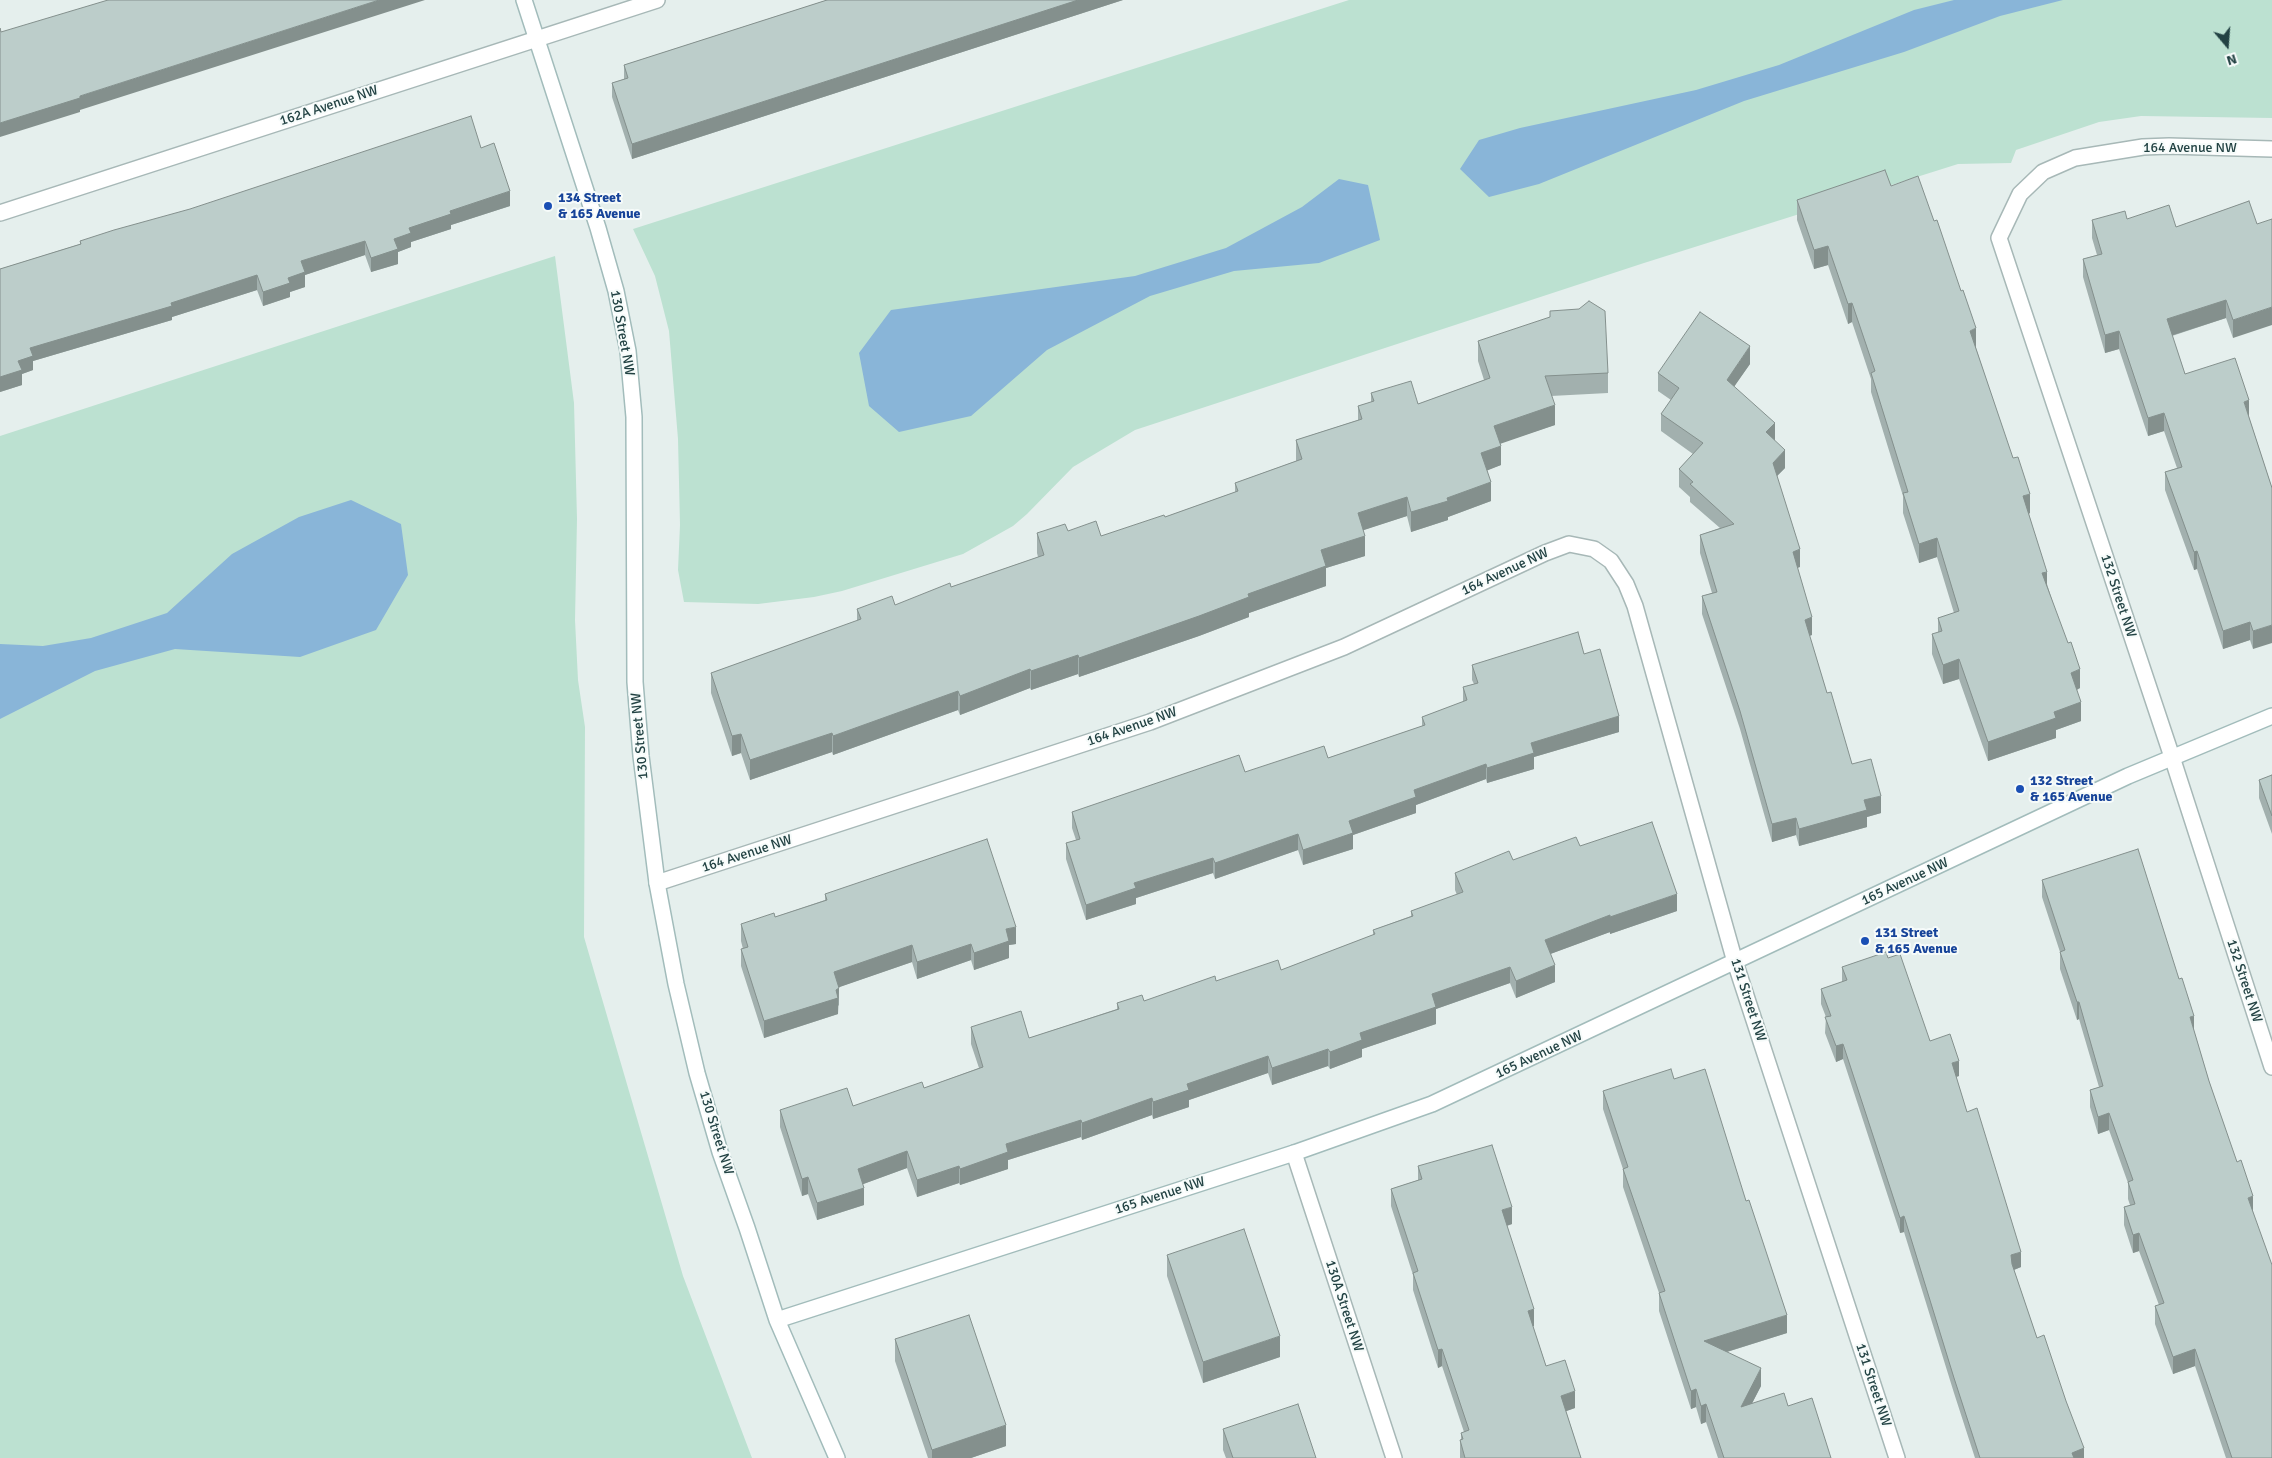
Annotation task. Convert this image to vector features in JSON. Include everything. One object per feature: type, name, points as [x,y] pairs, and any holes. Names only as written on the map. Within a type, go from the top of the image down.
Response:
[{"type":"street","name":"130 Street NW","points":[[524,0],[598,228],[616,291],[628,351],[634,417],[635,682],[641,756],[657,883],[676,984],[697,1073],[720,1152],[748,1228],[777,1320],[837,1458]]},
{"type":"street","name":"162A Avenue NW","points":[[0,213],[657,0]]},
{"type":"street","name":"164 Avenue NW","points":[[2078,158],[2142,147],[2272,149]]},
{"type":"street","name":"132 Street NW","points":[[2078,158],[2043,172],[2020,194],[1999,238],[2172,757],[2272,1067]]},
{"type":"street","name":"164 Avenue NW","points":[[657,883],[1150,722],[1243,688],[1344,647],[1545,553],[1569,544],[1594,549]]},
{"type":"street","name":"131 Street NW","points":[[1594,549],[1611,561],[1626,584],[1635,606],[1735,962],[1897,1458]]},
{"type":"street","name":"165 Avenue NW","points":[[777,1320],[1294,1153],[1432,1104],[2172,757],[2272,716]]},
{"type":"street","name":"130A Street NW","points":[[1294,1153],[1394,1458]]},
{"type":"green space","points":[[1349,0],[2272,0],[2272,118],[2141,116],[2099,122],[2016,150],[2011,163],[1958,164],[1644,263],[1135,430],[1073,467],[1013,526],[963,554],[842,591],[814,597],[758,604],[684,602],[678,570],[680,525],[678,439],[669,331],[655,276],[633,229]]},
{"type":"green space","points":[[555,256],[574,403],[577,519],[575,620],[578,680],[585,727],[584,937],[683,1276],[752,1458],[0,1458],[0,436]]},
{"type":"water","points":[[1954,0],[2063,0],[2000,16],[1904,52],[1744,101],[1539,184],[1489,197],[1460,169],[1479,140],[1520,128],[1696,90],[1779,65],[1914,10]]},
{"type":"water","points":[[1339,179],[1368,185],[1380,240],[1319,263],[1234,271],[1150,296],[1047,350],[971,416],[899,432],[869,406],[859,353],[891,310],[1135,276],[1226,248],[1302,207]]},
{"type":"water","points":[[351,500],[401,524],[408,575],[376,630],[300,657],[175,649],[95,671],[0,719],[0,644],[43,646],[91,638],[167,613],[232,554],[299,517]]},
{"type":"building","points":[[108,0],[379,0],[0,123],[0,28],[1,32]]},
{"type":"building","points":[[827,0],[1078,0],[632,144],[612,83],[628,78],[624,65]]},
{"type":"building","points":[[471,116],[481,148],[494,143],[510,191],[450,211],[451,214],[409,228],[411,233],[394,239],[398,249],[371,258],[365,241],[301,261],[305,272],[288,278],[290,283],[263,292],[257,275],[171,303],[172,306],[30,348],[33,356],[18,361],[22,370],[0,377],[0,269],[81,244],[80,241],[190,209]]},
{"type":"building","points":[[1885,170],[1891,186],[1918,176],[1934,221],[1937,220],[1961,291],[1963,290],[1976,328],[1970,331],[2013,458],[2018,457],[2030,494],[2023,496],[2047,572],[2042,573],[2068,643],[2071,642],[2080,669],[2071,673],[2081,702],[2054,712],[2056,718],[1988,742],[1959,659],[1943,665],[1932,634],[1942,631],[1938,618],[1959,611],[1937,538],[1919,544],[1903,493],[1908,492],[1871,373],[1875,371],[1852,303],[1848,304],[1828,246],[1814,250],[1797,200]]},
{"type":"building","points":[[2249,201],[2257,224],[2272,219],[2272,307],[2233,320],[2226,300],[2167,319],[2185,374],[2235,358],[2249,400],[2244,402],[2272,488],[2272,625],[2253,631],[2250,622],[2223,631],[2197,551],[2194,552],[2165,472],[2182,467],[2164,413],[2148,418],[2119,331],[2105,335],[2083,259],[2102,254],[2092,220],[2125,211],[2127,219],[2169,205],[2176,227]]},
{"type":"building","points":[[1589,301],[1605,311],[1608,373],[1545,376],[1555,405],[1494,426],[1501,446],[1481,453],[1491,482],[1447,498],[1448,501],[1411,512],[1407,497],[1358,513],[1365,536],[1321,550],[1326,566],[1248,594],[1249,597],[1199,616],[1079,658],[1078,655],[1031,671],[1030,669],[960,696],[958,691],[833,736],[832,733],[750,760],[741,734],[732,736],[711,673],[861,619],[857,609],[892,596],[895,605],[950,583],[951,587],[1044,555],[1037,533],[1065,524],[1068,531],[1096,521],[1101,536],[1164,515],[1165,517],[1238,491],[1235,483],[1302,459],[1296,440],[1362,419],[1358,406],[1374,401],[1371,393],[1411,381],[1418,404],[1490,378],[1478,341],[1550,317],[1550,311],[1579,309]]},
{"type":"building","points":[[1700,312],[1750,346],[1727,380],[1775,423],[1766,432],[1785,450],[1773,463],[1800,549],[1793,552],[1812,617],[1805,620],[1827,693],[1831,692],[1852,764],[1871,759],[1881,796],[1864,800],[1867,810],[1799,829],[1796,818],[1772,824],[1740,711],[1702,596],[1717,592],[1700,535],[1734,524],[1690,484],[1693,482],[1679,469],[1703,443],[1661,414],[1679,388],[1658,373]]},
{"type":"building","points":[[1578,632],[1584,654],[1600,649],[1619,716],[1531,743],[1534,753],[1487,768],[1486,764],[1414,790],[1416,797],[1349,821],[1353,833],[1303,850],[1298,834],[1215,863],[1213,858],[1134,883],[1136,888],[1086,905],[1066,843],[1080,839],[1072,812],[1239,755],[1245,772],[1324,746],[1328,758],[1425,725],[1422,717],[1467,700],[1463,687],[1478,683],[1472,665]]},
{"type":"building","points":[[2272,775],[2272,816],[2259,780]]},
{"type":"building","points":[[1652,822],[1677,894],[1610,917],[1610,915],[1545,940],[1555,965],[1516,981],[1510,967],[1432,994],[1436,1007],[1360,1033],[1362,1040],[1330,1052],[1328,1049],[1272,1068],[1268,1056],[1187,1084],[1189,1090],[1153,1102],[1152,1098],[1082,1123],[1081,1120],[1006,1144],[1008,1152],[960,1169],[959,1166],[917,1180],[907,1151],[858,1169],[864,1188],[817,1203],[808,1177],[802,1179],[780,1110],[847,1088],[853,1106],[922,1082],[924,1088],[983,1067],[971,1027],[1021,1011],[1029,1038],[1119,1009],[1117,1003],[1142,995],[1144,1001],[1215,976],[1216,981],[1278,960],[1281,970],[1375,934],[1373,930],[1413,916],[1411,911],[1463,892],[1455,873],[1509,851],[1513,860],[1576,837],[1580,846]]},
{"type":"building","points":[[987,839],[1016,927],[1006,929],[1009,941],[974,953],[971,944],[917,962],[912,945],[834,972],[839,988],[836,990],[838,998],[764,1021],[741,949],[748,947],[741,924],[774,913],[775,917],[827,900],[825,894]]},
{"type":"building","points":[[2138,849],[2179,979],[2182,978],[2194,1016],[2190,1017],[2209,1081],[2237,1162],[2241,1160],[2253,1196],[2248,1198],[2272,1265],[2272,1458],[2232,1458],[2195,1349],[2173,1357],[2155,1306],[2164,1303],[2139,1233],[2133,1235],[2124,1207],[2135,1204],[2128,1182],[2133,1180],[2109,1113],[2098,1117],[2090,1090],[2103,1086],[2079,1002],[2077,1002],[2060,952],[2065,950],[2042,880]]},
{"type":"building","points":[[1886,952],[1888,958],[1900,954],[1930,1041],[1950,1034],[1959,1061],[1952,1063],[1967,1112],[1977,1108],[2021,1252],[2011,1255],[2012,1264],[2037,1338],[2044,1335],[2084,1448],[2072,1453],[2074,1458],[1980,1458],[1904,1216],[1900,1218],[1843,1044],[1836,1046],[1825,1017],[1831,1016],[1821,989],[1847,980],[1842,967]]},
{"type":"building","points":[[1671,1069],[1674,1079],[1705,1069],[1746,1201],[1749,1200],[1787,1315],[1704,1341],[1761,1368],[1741,1407],[1784,1393],[1788,1406],[1812,1398],[1831,1458],[1724,1458],[1706,1404],[1701,1406],[1696,1389],[1691,1391],[1659,1293],[1665,1291],[1623,1169],[1628,1167],[1603,1091]]},
{"type":"building","points":[[1492,1145],[1512,1207],[1502,1210],[1534,1309],[1528,1311],[1546,1366],[1565,1360],[1575,1391],[1561,1396],[1581,1458],[1465,1458],[1460,1440],[1463,1439],[1461,1433],[1469,1430],[1442,1349],[1438,1350],[1413,1273],[1418,1271],[1391,1189],[1422,1179],[1418,1166]]},
{"type":"building","points":[[1244,1229],[1280,1336],[1203,1362],[1167,1255]]},
{"type":"building","points":[[969,1315],[1006,1425],[932,1450],[895,1339]]},
{"type":"building","points":[[1298,1404],[1316,1458],[1233,1458],[1223,1429]]},
{"type":"place","name":"134 Street & 165 Avenue","points":[[548,206]]},
{"type":"place","name":"132 Street & 165 Avenue","points":[[2020,789]]},
{"type":"place","name":"131 Street & 165 Avenue","points":[[1865,941]]}]
